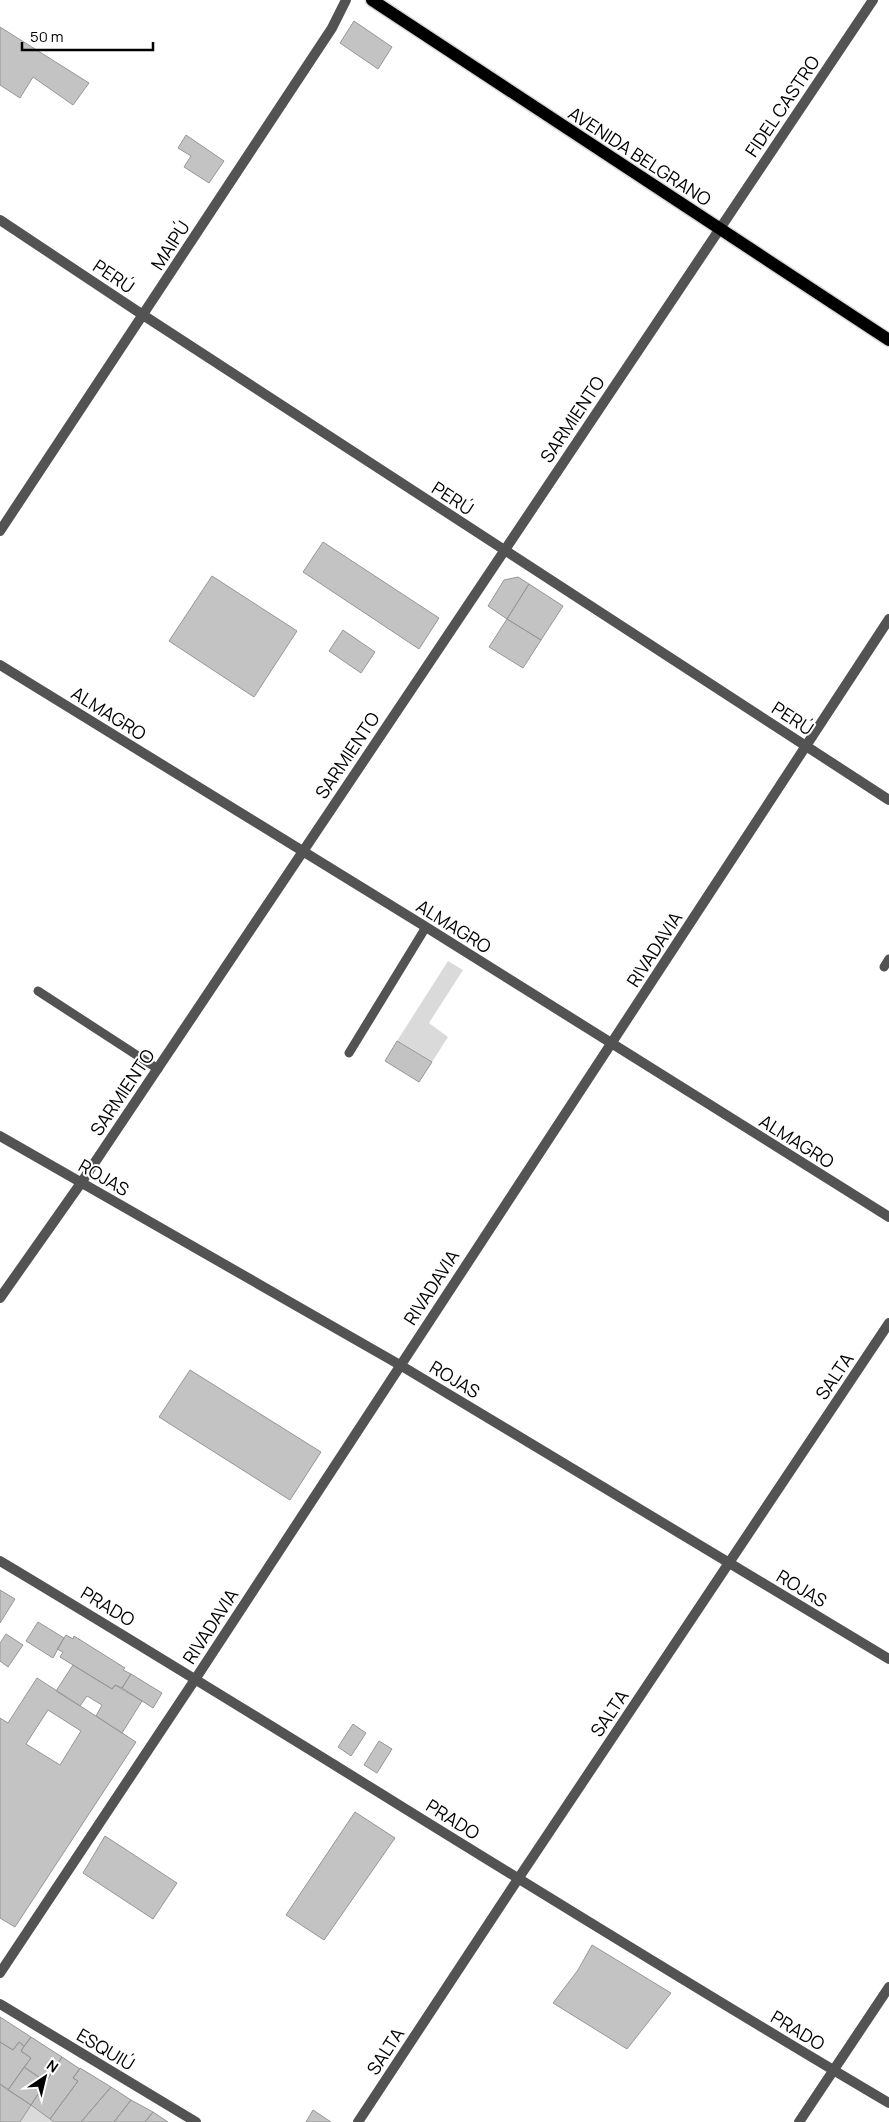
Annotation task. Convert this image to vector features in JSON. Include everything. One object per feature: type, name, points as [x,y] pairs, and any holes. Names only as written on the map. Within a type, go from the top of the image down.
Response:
[{"type":"main road","name":"AVENIDA BELGRANO","points":[[372,0],[889,340]]},
{"type":"street","name":"MAIPÚ","points":[[0,531],[332,28],[346,0]]},
{"type":"street","name":"FIDEL CASTRO","points":[[719,229],[873,0]]},
{"type":"street","name":"PERÚ","points":[[0,220],[503,550],[889,800]]},
{"type":"street","name":"SARMIENTO","points":[[0,1298],[158,1069],[719,229]]},
{"type":"street","name":"RIVADAVIA","points":[[0,1973],[196,1678],[889,619]]},
{"type":"street","name":"ALMAGRO","points":[[0,665],[426,927],[889,1218]]},
{"type":"street","name":"ROJAS","points":[[0,1136],[400,1365],[889,1659]]},
{"type":"street","name":"SALTA","points":[[358,2122],[889,1323]]},
{"type":"street","points":[[879,1338],[889,1344]]},
{"type":"street","name":"PRADO","points":[[0,1561],[196,1678],[518,1879],[889,2103]]},
{"type":"street","points":[[799,2122],[889,1987]]},
{"type":"street","name":"ESQUIÚ","points":[[0,2004],[196,2122]]},
{"type":"lane","points":[[349,1053],[426,927]]},
{"type":"lane","points":[[884,968],[889,959]]},
{"type":"lane","points":[[38,991],[158,1069]]},
{"type":"shaded area","points":[[448,961],[463,970],[429,1023],[448,1037],[432,1062],[397,1041]]},
{"type":"shaded area","points":[[31,2105],[54,2122],[20,2122]]},
{"type":"building","points":[[354,21],[392,47],[378,69],[340,43]]},
{"type":"building","points":[[0,27],[89,83],[73,105],[33,77],[20,98],[0,85]]},
{"type":"building","points":[[186,135],[224,161],[209,183],[184,167],[191,156],[178,148]]},
{"type":"building","points":[[323,542],[439,618],[419,649],[303,572]]},
{"type":"building","points":[[212,576],[297,631],[254,697],[169,641]]},
{"type":"building","points":[[518,577],[529,584],[507,619],[488,606],[504,580]]},
{"type":"building","points":[[529,584],[563,606],[541,640],[507,619]]},
{"type":"building","points":[[507,619],[541,640],[523,668],[489,647]]},
{"type":"building","points":[[343,630],[375,652],[361,673],[329,651]]},
{"type":"building","points":[[397,1041],[432,1062],[419,1082],[385,1061]]},
{"type":"building","points":[[190,1370],[321,1452],[290,1500],[159,1417]]},
{"type":"building","points":[[0,1590],[15,1599],[0,1623]]},
{"type":"building","points":[[38,1622],[64,1638],[53,1658],[26,1641]]},
{"type":"building","points":[[6,1634],[23,1645],[8,1667],[0,1661],[0,1643]]},
{"type":"building","points":[[66,1635],[73,1639],[74,1636],[125,1668],[123,1670],[131,1674],[122,1688],[115,1685],[112,1689],[60,1657],[63,1652],[57,1649]]},
{"type":"building","points":[[73,1665],[112,1689],[115,1685],[142,1701],[122,1733],[96,1716],[102,1705],[87,1696],[80,1706],[56,1691]]},
{"type":"building","points":[[131,1674],[162,1693],[153,1708],[122,1688]]},
{"type":"building","points":[[37,1678],[136,1742],[15,1927],[0,1918],[0,1718],[8,1723]],"holes":[[[48,1710],[81,1731],[60,1765],[26,1744]]]},
{"type":"building","points":[[353,1724],[366,1733],[351,1756],[338,1747]]},
{"type":"building","points":[[379,1741],[392,1749],[377,1773],[364,1765]]},
{"type":"building","points":[[355,1812],[395,1838],[324,1940],[286,1915]]},
{"type":"building","points":[[105,1836],[177,1883],[153,1919],[83,1873]]},
{"type":"building","points":[[592,1945],[671,1993],[627,2049],[553,2003],[578,1970]]},
{"type":"building","points":[[0,2017],[31,2037],[24,2046],[19,2042],[13,2050],[0,2042]]},
{"type":"building","points":[[31,2037],[62,2057],[46,2082],[24,2067],[31,2058],[21,2051]]},
{"type":"building","points":[[0,2042],[13,2050],[19,2042],[24,2046],[21,2051],[31,2058],[8,2090],[0,2084]]},
{"type":"building","points":[[62,2057],[80,2069],[73,2078],[78,2081],[50,2119],[31,2105]]},
{"type":"building","points":[[24,2067],[46,2082],[31,2105],[8,2090]]},
{"type":"building","points":[[80,2068],[111,2087],[81,2122],[54,2122],[50,2119],[78,2081],[73,2078]]},
{"type":"building","points":[[0,2084],[31,2105],[20,2122],[0,2122]]},
{"type":"building","points":[[111,2087],[131,2100],[114,2122],[81,2122]]},
{"type":"building","points":[[131,2100],[153,2112],[145,2122],[114,2122]]},
{"type":"building","points":[[313,2110],[331,2122],[306,2122]]},
{"type":"building","points":[[153,2112],[168,2122],[145,2122]]}]
